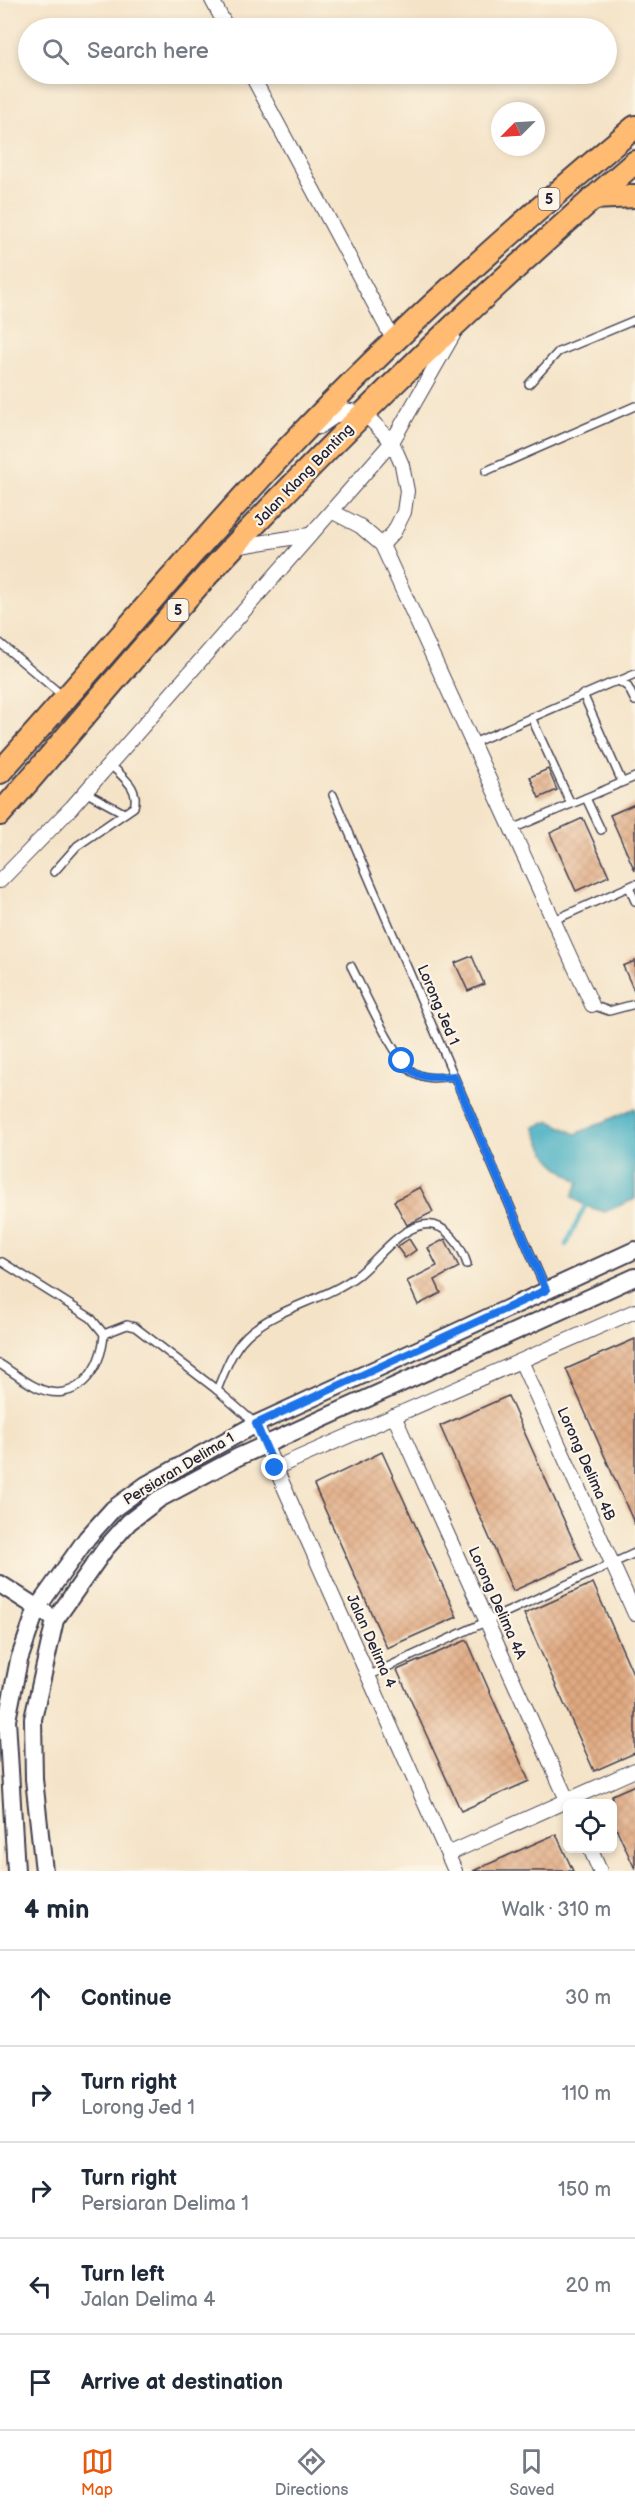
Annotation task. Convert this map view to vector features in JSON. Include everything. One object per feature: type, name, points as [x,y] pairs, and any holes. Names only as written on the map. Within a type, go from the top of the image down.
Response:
[{"type":"highway","name":"Jalan Klang Banting","points":[[0,772],[288,448],[394,342],[514,228],[635,127]]},
{"type":"highway","name":"Jalan Klang Banting","points":[[0,814],[234,547],[364,413],[463,317],[635,162]]},
{"type":"highway","points":[[593,198],[635,196]]},
{"type":"street","points":[[212,0],[222,18]]},
{"type":"street","points":[[256,84],[394,342]]},
{"type":"street","points":[[0,881],[85,792],[309,535],[333,512],[392,442],[463,317]]},
{"type":"street","points":[[288,448],[344,410],[364,413],[392,442],[402,465],[407,491],[404,512],[394,532],[382,545]]},
{"type":"street","points":[[333,512],[360,526],[382,545],[510,830],[592,1005]]},
{"type":"street","points":[[234,547],[309,535]]},
{"type":"street","name":"Persiaran Delima 1","points":[[16,1871],[7,1720],[20,1660],[38,1608],[87,1538],[113,1509],[146,1485],[256,1424],[635,1250]]},
{"type":"street","name":"Persiaran Delima 1","points":[[44,1871],[34,1779],[33,1719],[55,1620],[105,1549],[129,1522],[159,1499],[265,1444],[635,1277]]},
{"type":"street","points":[[275,1468],[635,1311]]},
{"type":"street","name":"Lorong Delima 4B","points":[[521,1361],[635,1614]]},
{"type":"street","name":"Lorong Delima 4A","points":[[394,1416],[568,1799]]},
{"type":"street","name":"Jalan Delima 4","points":[[256,1424],[455,1871]]},
{"type":"street","points":[[0,1584],[55,1620]]},
{"type":"street","points":[[575,1799],[635,1770]]},
{"type":"street","points":[[448,1854],[563,1805]]},
{"type":"street","points":[[592,1853],[600,1871]]},
{"type":"lane","points":[[529,384],[558,352],[635,320]]},
{"type":"lane","points":[[486,471],[633,407],[635,416]]},
{"type":"lane","points":[[0,643],[66,699]]},
{"type":"lane","points":[[471,744],[583,694],[635,674]]},
{"type":"lane","points":[[619,681],[628,687],[635,701]]},
{"type":"lane","points":[[583,694],[622,782]]},
{"type":"lane","points":[[531,717],[571,804]]},
{"type":"lane","points":[[54,872],[77,846],[134,807],[137,798],[135,789],[110,764]]},
{"type":"lane","points":[[510,830],[635,777]]},
{"type":"lane","points":[[85,792],[124,813]]},
{"type":"lane","name":"Lorong Jed 1","points":[[333,795],[546,1290]]},
{"type":"lane","points":[[586,798],[601,830]]},
{"type":"lane","points":[[552,921],[632,886],[635,901]]},
{"type":"lane","points":[[351,966],[395,1050],[410,1071],[429,1079],[454,1076]]},
{"type":"lane","points":[[592,1005],[609,1011],[635,1004]]},
{"type":"lane","points":[[217,1389],[230,1358],[253,1330],[356,1276],[396,1239],[422,1225],[434,1225],[449,1235],[462,1248],[467,1264]]},
{"type":"lane","points":[[2,1262],[91,1318],[104,1334]]},
{"type":"lane","points":[[104,1334],[127,1325],[135,1327],[217,1389],[256,1424]]},
{"type":"lane","points":[[0,1364],[38,1388],[56,1393],[75,1388],[86,1382],[98,1362],[104,1334]]},
{"type":"lane","points":[[368,1676],[635,1553]]},
{"type":"water","points":[[635,1108],[635,1199],[605,1212],[585,1206],[572,1196],[579,1182],[550,1159],[534,1127],[550,1121],[576,1134]]},
{"type":"building","points":[[548,769],[557,790],[539,798],[530,777]]},
{"type":"building","points":[[635,804],[635,871],[610,815]]},
{"type":"building","points":[[583,818],[609,876],[576,891],[550,833]]},
{"type":"building","points":[[472,956],[484,984],[468,991],[455,963]]},
{"type":"building","points":[[635,961],[635,993],[623,966]]},
{"type":"building","points":[[420,1187],[433,1212],[407,1225],[394,1201]]},
{"type":"building","points":[[409,1239],[416,1250],[405,1258],[397,1247]]},
{"type":"building","points":[[445,1239],[459,1267],[435,1280],[441,1293],[418,1305],[407,1281],[437,1266],[428,1248]]},
{"type":"building","points":[[635,1339],[635,1525],[566,1369]]},
{"type":"building","points":[[508,1396],[582,1560],[513,1591],[440,1426]]},
{"type":"building","points":[[382,1452],[457,1617],[387,1648],[314,1485]]},
{"type":"building","points":[[593,1583],[635,1678],[635,1753],[594,1771],[524,1614]]},
{"type":"building","points":[[467,1640],[529,1781],[461,1811],[397,1670]]},
{"type":"building","points":[[635,1785],[635,1869],[617,1830],[617,1799],[612,1799],[612,1795]]},
{"type":"building","points":[[556,1834],[573,1871],[473,1871]]},
{"type":"waterway","points":[[566,1245],[585,1206]]},
{"type":"route","points":[[275,1468],[256,1424],[546,1290],[454,1076],[429,1079],[410,1071],[402,1061]]}]
